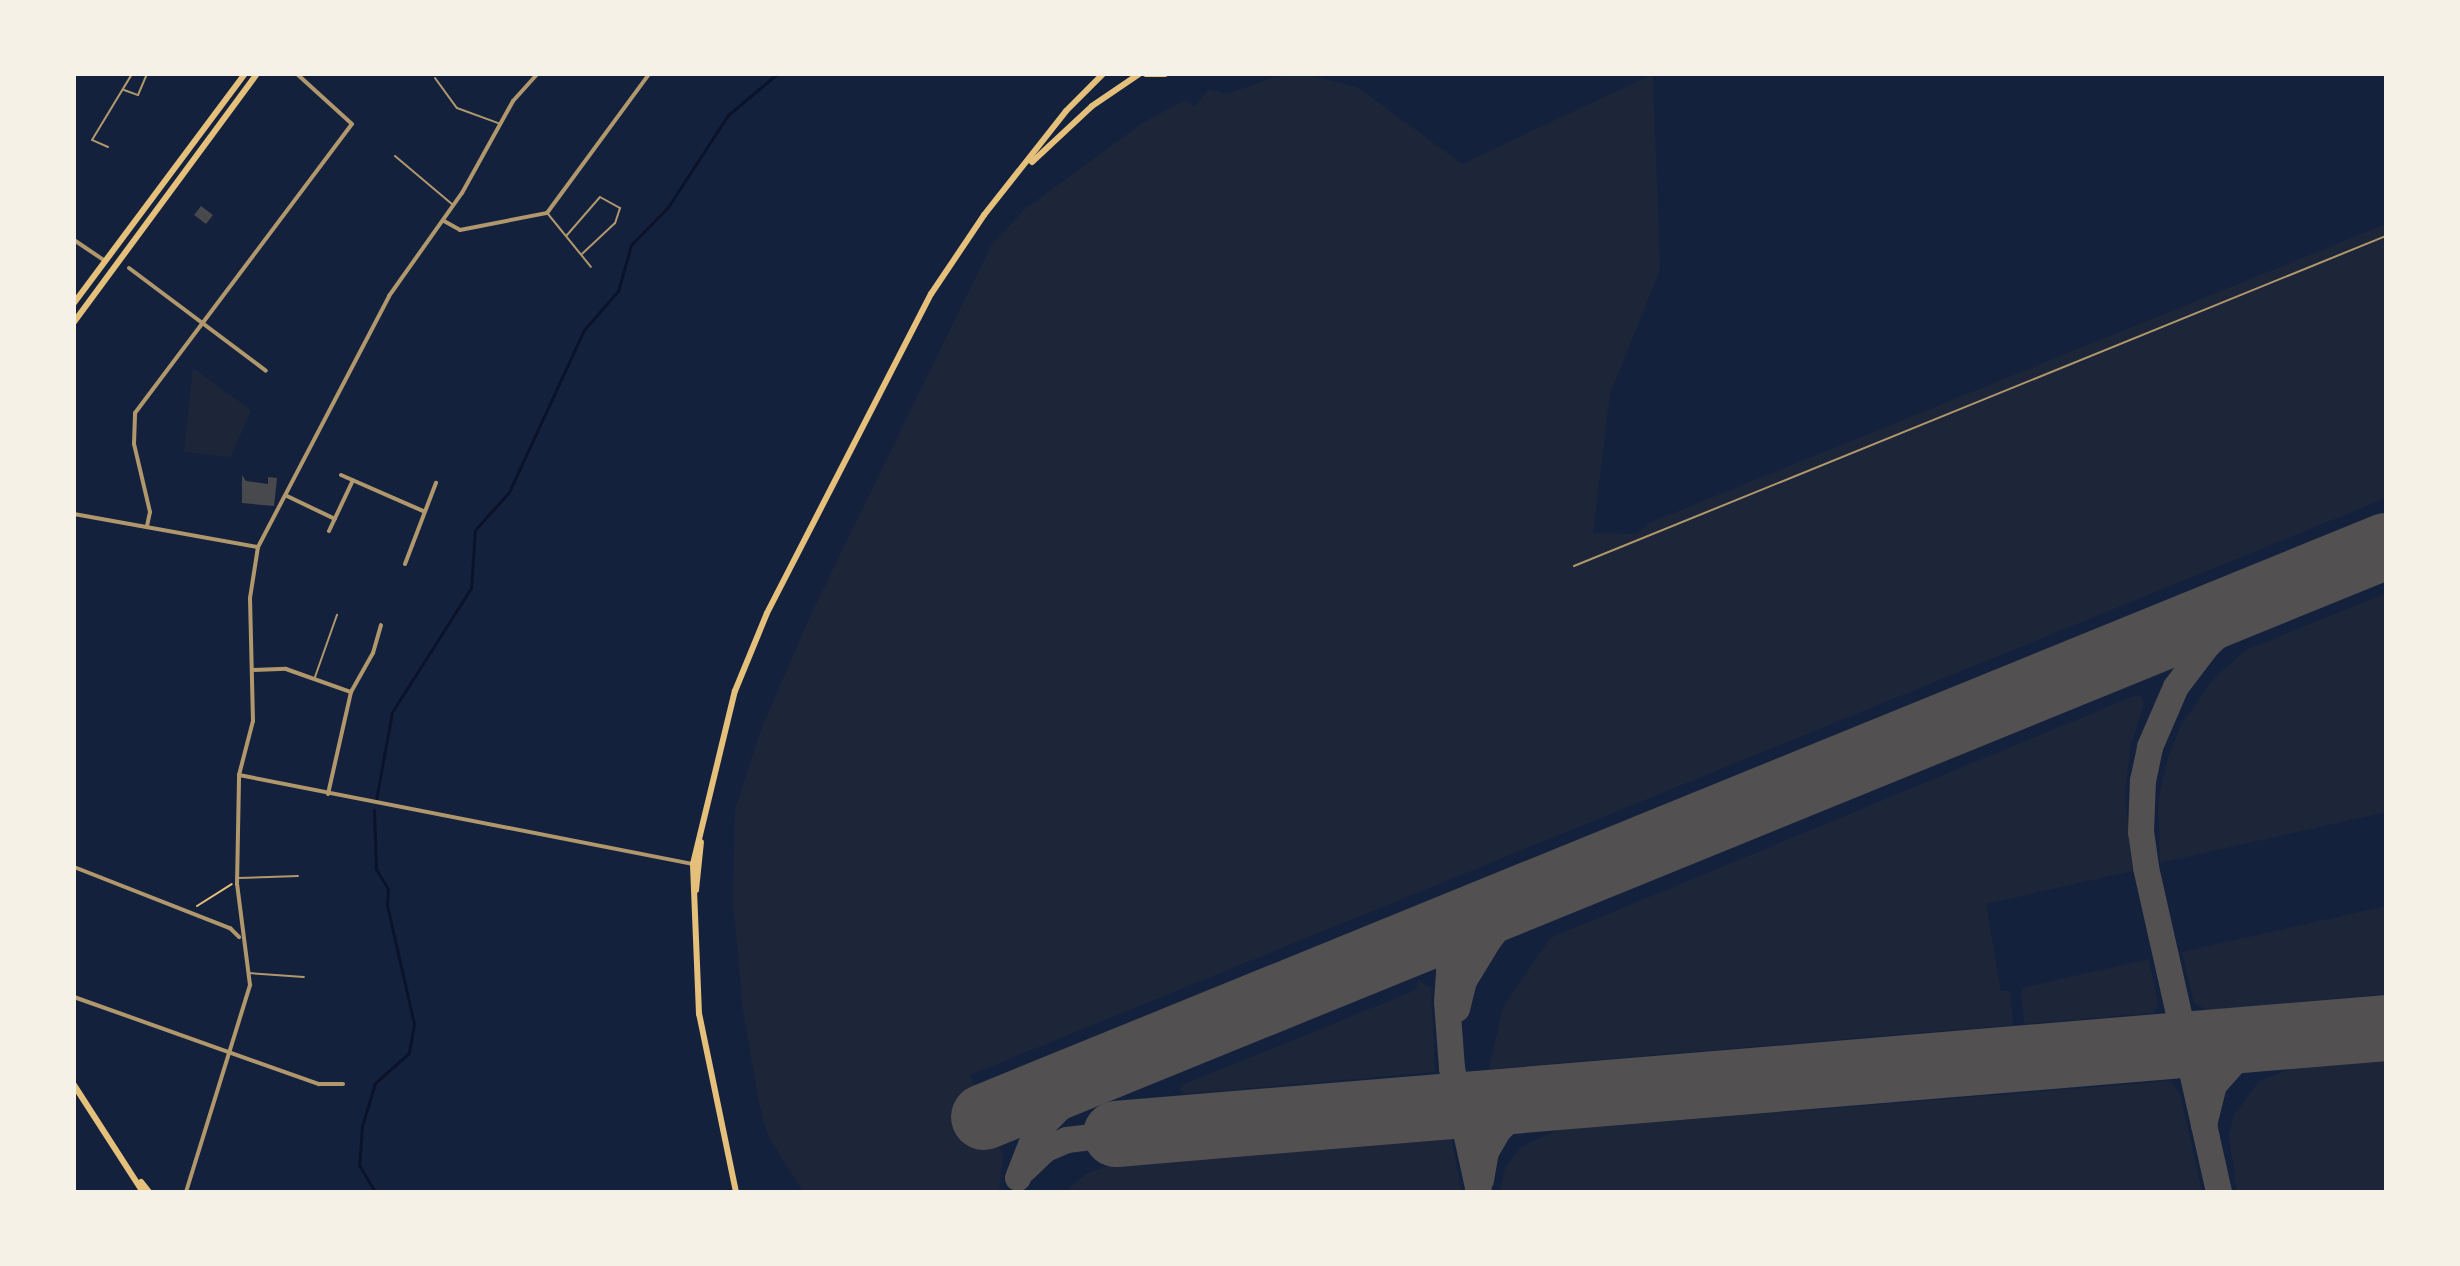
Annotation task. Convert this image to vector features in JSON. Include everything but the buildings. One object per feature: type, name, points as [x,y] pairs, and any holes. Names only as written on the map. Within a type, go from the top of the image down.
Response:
[{"type":"main road","points":[[74,303],[245,74]]},
{"type":"main road","points":[[74,322],[257,74]]},
{"type":"main road","points":[[736,1192],[704,1049],[693,914],[693,864],[735,691],[767,613],[931,294],[1066,111],[1103,74]]},
{"type":"main road","points":[[1017,175],[1092,106],[1139,74]]},
{"type":"main road","points":[[1146,74],[1165,74]]},
{"type":"main road","points":[[693,914],[702,820]]},
{"type":"main road","points":[[74,1085],[146,1192]]},
{"type":"street","points":[[147,526],[150,512],[134,444],[135,413],[352,124],[297,74]]},
{"type":"street","points":[[186,1192],[250,985],[241,939],[237,881],[239,775],[253,721],[250,598],[258,547],[389,296],[454,206],[500,123],[537,74]]},
{"type":"street","points":[[444,221],[460,230],[547,213],[649,74]]},
{"type":"street","points":[[74,240],[105,261]]},
{"type":"street","points":[[129,268],[266,371]]},
{"type":"street","points":[[341,475],[423,511]]},
{"type":"street","points":[[329,531],[353,480]]},
{"type":"street","points":[[405,564],[436,483]]},
{"type":"street","points":[[287,496],[335,519]]},
{"type":"street","points":[[74,514],[258,547]]},
{"type":"street","points":[[328,794],[351,692],[373,653],[381,625]]},
{"type":"street","points":[[252,670],[286,669],[351,692]]},
{"type":"street","points":[[239,775],[610,851],[693,864]]},
{"type":"street","points":[[74,867],[230,928],[241,939]]},
{"type":"street","points":[[74,997],[319,1084],[343,1084]]},
{"type":"lane","points":[[108,147],[92,140],[132,74]]},
{"type":"lane","points":[[123,89],[138,95],[147,74]]},
{"type":"lane","points":[[435,78],[457,108],[500,123]]},
{"type":"lane","points":[[395,156],[454,206]]},
{"type":"lane","points":[[567,235],[600,197],[620,208],[615,223],[582,254]]},
{"type":"lane","points":[[547,213],[591,267]]},
{"type":"lane","points":[[1574,566],[2386,236]]},
{"type":"lane","points":[[315,677],[337,615]]},
{"type":"lane","points":[[237,881],[298,876]]},
{"type":"lane","points":[[247,973],[304,977]]},
{"type":"path","points":[[188,912],[237,881]]},
{"type":"shaded area","points":[[1307,74],[1359,88],[1462,164],[1653,74],[1660,270],[1610,394],[1593,533],[1637,534],[1649,523],[2386,224],[2386,498],[970,1075],[1003,1156],[999,1192],[803,1192],[768,1136],[759,1103],[743,1010],[733,901],[735,810],[762,727],[812,612],[992,244],[1025,209],[1144,122],[1186,100],[1194,107],[1209,89],[1227,94],[1275,77]]},
{"type":"shaded area","points":[[193,368],[251,410],[231,457],[184,452]]},
{"type":"shaded area","points":[[2386,593],[2386,812],[2160,863],[2158,801],[2167,761],[2181,725],[2214,678],[2246,650]]},
{"type":"shaded area","points":[[2134,696],[2141,696],[2144,704],[2130,748],[2125,794],[2132,871],[1986,904],[2001,991],[2010,991],[2013,1025],[1489,1069],[1503,1007],[1550,938]]},
{"type":"shaded area","points":[[2386,906],[2386,994],[2207,1010],[2194,1003],[2182,952]]},
{"type":"shaded area","points":[[2149,959],[2158,1003],[2154,1013],[2024,1024],[2021,988]]},
{"type":"shaded area","points":[[1418,979],[1431,989],[1435,1072],[1183,1094],[1180,1086],[1416,990]]},
{"type":"shaded area","points":[[2386,1060],[2386,1192],[2237,1192],[2229,1135],[2234,1115],[2259,1081],[2297,1067]]},
{"type":"shaded area","points":[[2171,1081],[2180,1094],[2202,1192],[1500,1192],[1505,1168],[1522,1146],[1558,1130]]},
{"type":"shaded area","points":[[1451,1138],[1462,1192],[1065,1192],[1087,1173],[1104,1167]]},
{"type":"waterway","points":[[376,800],[392,712],[471,588],[475,530],[509,492],[584,330],[618,291],[631,245],[668,207],[728,115],[777,74]]},
{"type":"waterway","points":[[374,810],[376,869],[388,889],[387,905],[414,1024],[409,1053],[375,1083],[362,1126],[359,1165],[375,1192]]},
{"type":"taxiway","points":[[2204,1125],[2146,867],[2141,832],[2143,781],[2150,747],[2176,687],[2207,646],[2235,620],[2305,579]]},
{"type":"taxiway","points":[[1457,1009],[1464,981],[1489,940],[1504,921],[1549,887]]},
{"type":"taxiway","points":[[1479,1192],[1452,1068],[1447,1002],[1449,970],[1458,944],[1495,909]]},
{"type":"taxiway","points":[[2219,1192],[2204,1125],[2214,1085],[2247,1048],[2286,1037]]},
{"type":"taxiway","points":[[1018,1178],[1036,1132],[1083,1085],[1114,1063]]},
{"type":"taxiway","points":[[1481,1180],[1486,1152],[1498,1131],[1518,1112],[1553,1097]]},
{"type":"taxiway","points":[[1024,1170],[1046,1149],[1067,1140],[1116,1134]]},
{"type":"runway","points":[[984,1117],[2386,546]]},
{"type":"runway","points":[[1116,1134],[2386,1028]]}]
